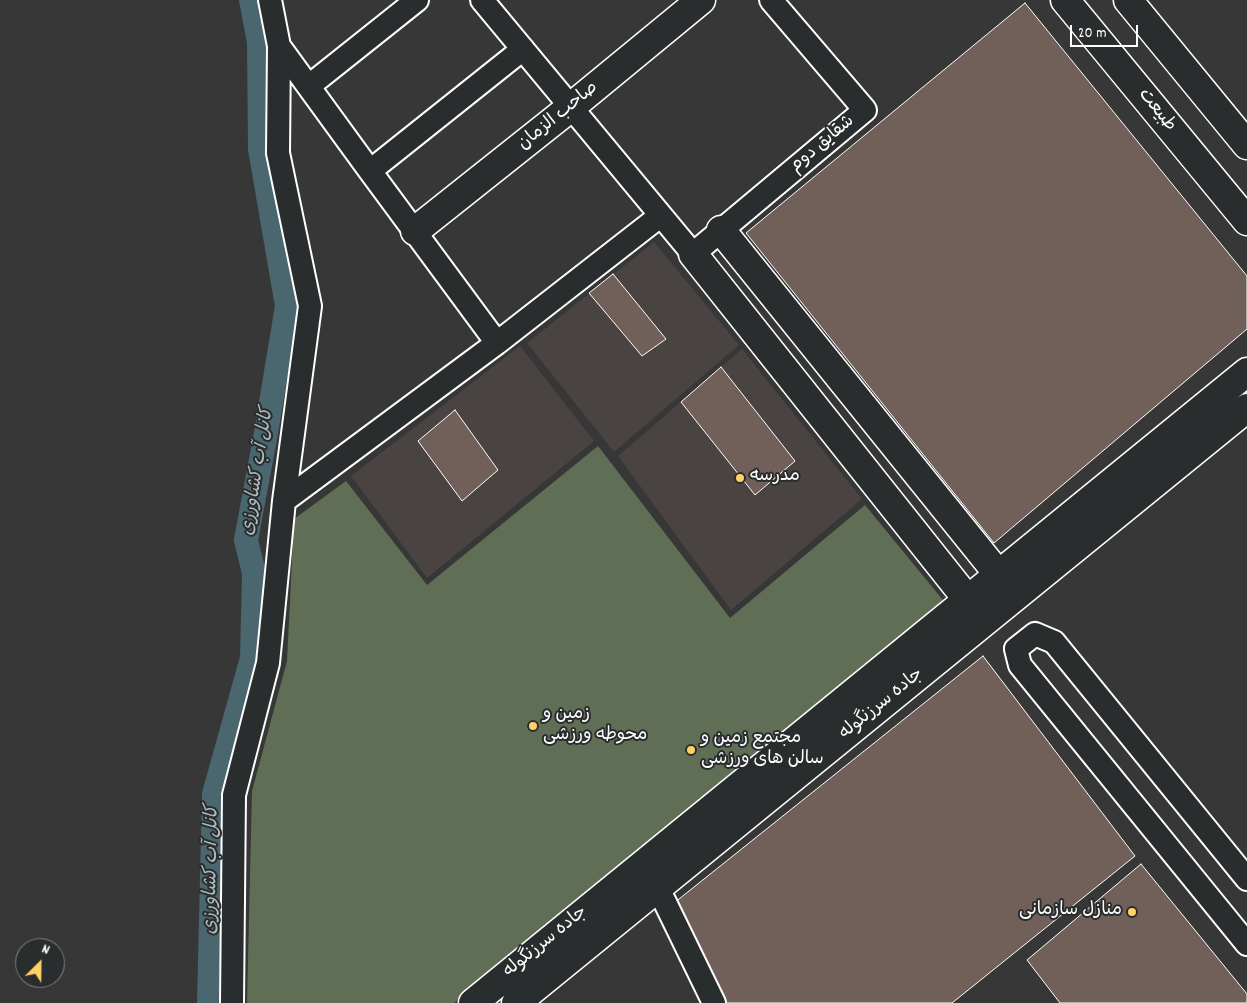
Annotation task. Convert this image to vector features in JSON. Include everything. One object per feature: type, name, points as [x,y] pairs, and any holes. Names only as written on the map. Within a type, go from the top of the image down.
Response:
[{"type":"street","points":[[232,1003],[234,795],[268,663],[284,501],[310,306],[278,153],[279,46],[270,0]]},
{"type":"street","points":[[309,86],[417,0]]},
{"type":"street","points":[[482,0],[692,254],[968,600]]},
{"type":"street","name":"صاحب الزمان","points":[[415,231],[571,107],[701,0]]},
{"type":"street","name":"شقایق دوم","points":[[692,254],[865,110],[771,0]]},
{"type":"street","name":"طبیعت","points":[[1065,0],[1247,221]]},
{"type":"street","points":[[1128,0],[1247,145]]},
{"type":"street","points":[[279,46],[497,343]]},
{"type":"street","points":[[370,171],[522,49]]},
{"type":"street","points":[[284,501],[497,343],[660,216]]},
{"type":"street","points":[[721,230],[999,575]]},
{"type":"street","name":"جاده سرزنگوله","points":[[473,1003],[1247,372]]},
{"type":"street","name":"جاده سرزنگوله","points":[[516,1003],[1247,408]]},
{"type":"street","points":[[1247,879],[1054,642],[1036,634],[1016,649],[1020,665],[1247,944]]},
{"type":"street","points":[[658,888],[714,1003]]},
{"type":"shaded area","points":[[654,242],[739,345],[614,452],[527,343]]},
{"type":"shaded area","points":[[520,346],[594,441],[427,578],[351,476]]},
{"type":"shaded area","name":"مدرسه","points":[[742,349],[862,499],[731,610],[618,456]]},
{"type":"green space","name":"زمین و محوطه ورزشی","points":[[598,446],[730,618],[865,505],[947,605],[454,1003],[247,1003],[252,791],[287,661],[294,519],[346,481],[427,585]]},
{"type":"building","points":[[1025,3],[1247,276],[1247,329],[994,543],[746,233]]},
{"type":"building","points":[[613,274],[666,339],[642,356],[589,293]]},
{"type":"building","points":[[721,367],[795,461],[755,495],[681,402]]},
{"type":"building","points":[[455,410],[498,470],[462,501],[418,441]]},
{"type":"building","points":[[983,656],[1135,856],[952,1003],[725,1003],[674,903]]},
{"type":"building","name":"منازل سازمانی","points":[[1141,864],[1247,994],[1247,1003],[1060,1003],[1027,960]]},
{"type":"waterway","name":"کانل آب کشاورزی","points":[[209,1003],[214,794],[252,658],[254,573],[246,540],[287,306],[260,149],[259,42],[251,0]]},
{"type":"place","name":"مدرسه","points":[[740,478]]},
{"type":"place","name":"زمین و محوطه ورزشی","points":[[533,726]]},
{"type":"place","name":"مجتمع زمین و سالن های ورزشی","points":[[691,750]]},
{"type":"place","name":"منازل سازمانی","points":[[1132,912]]}]
